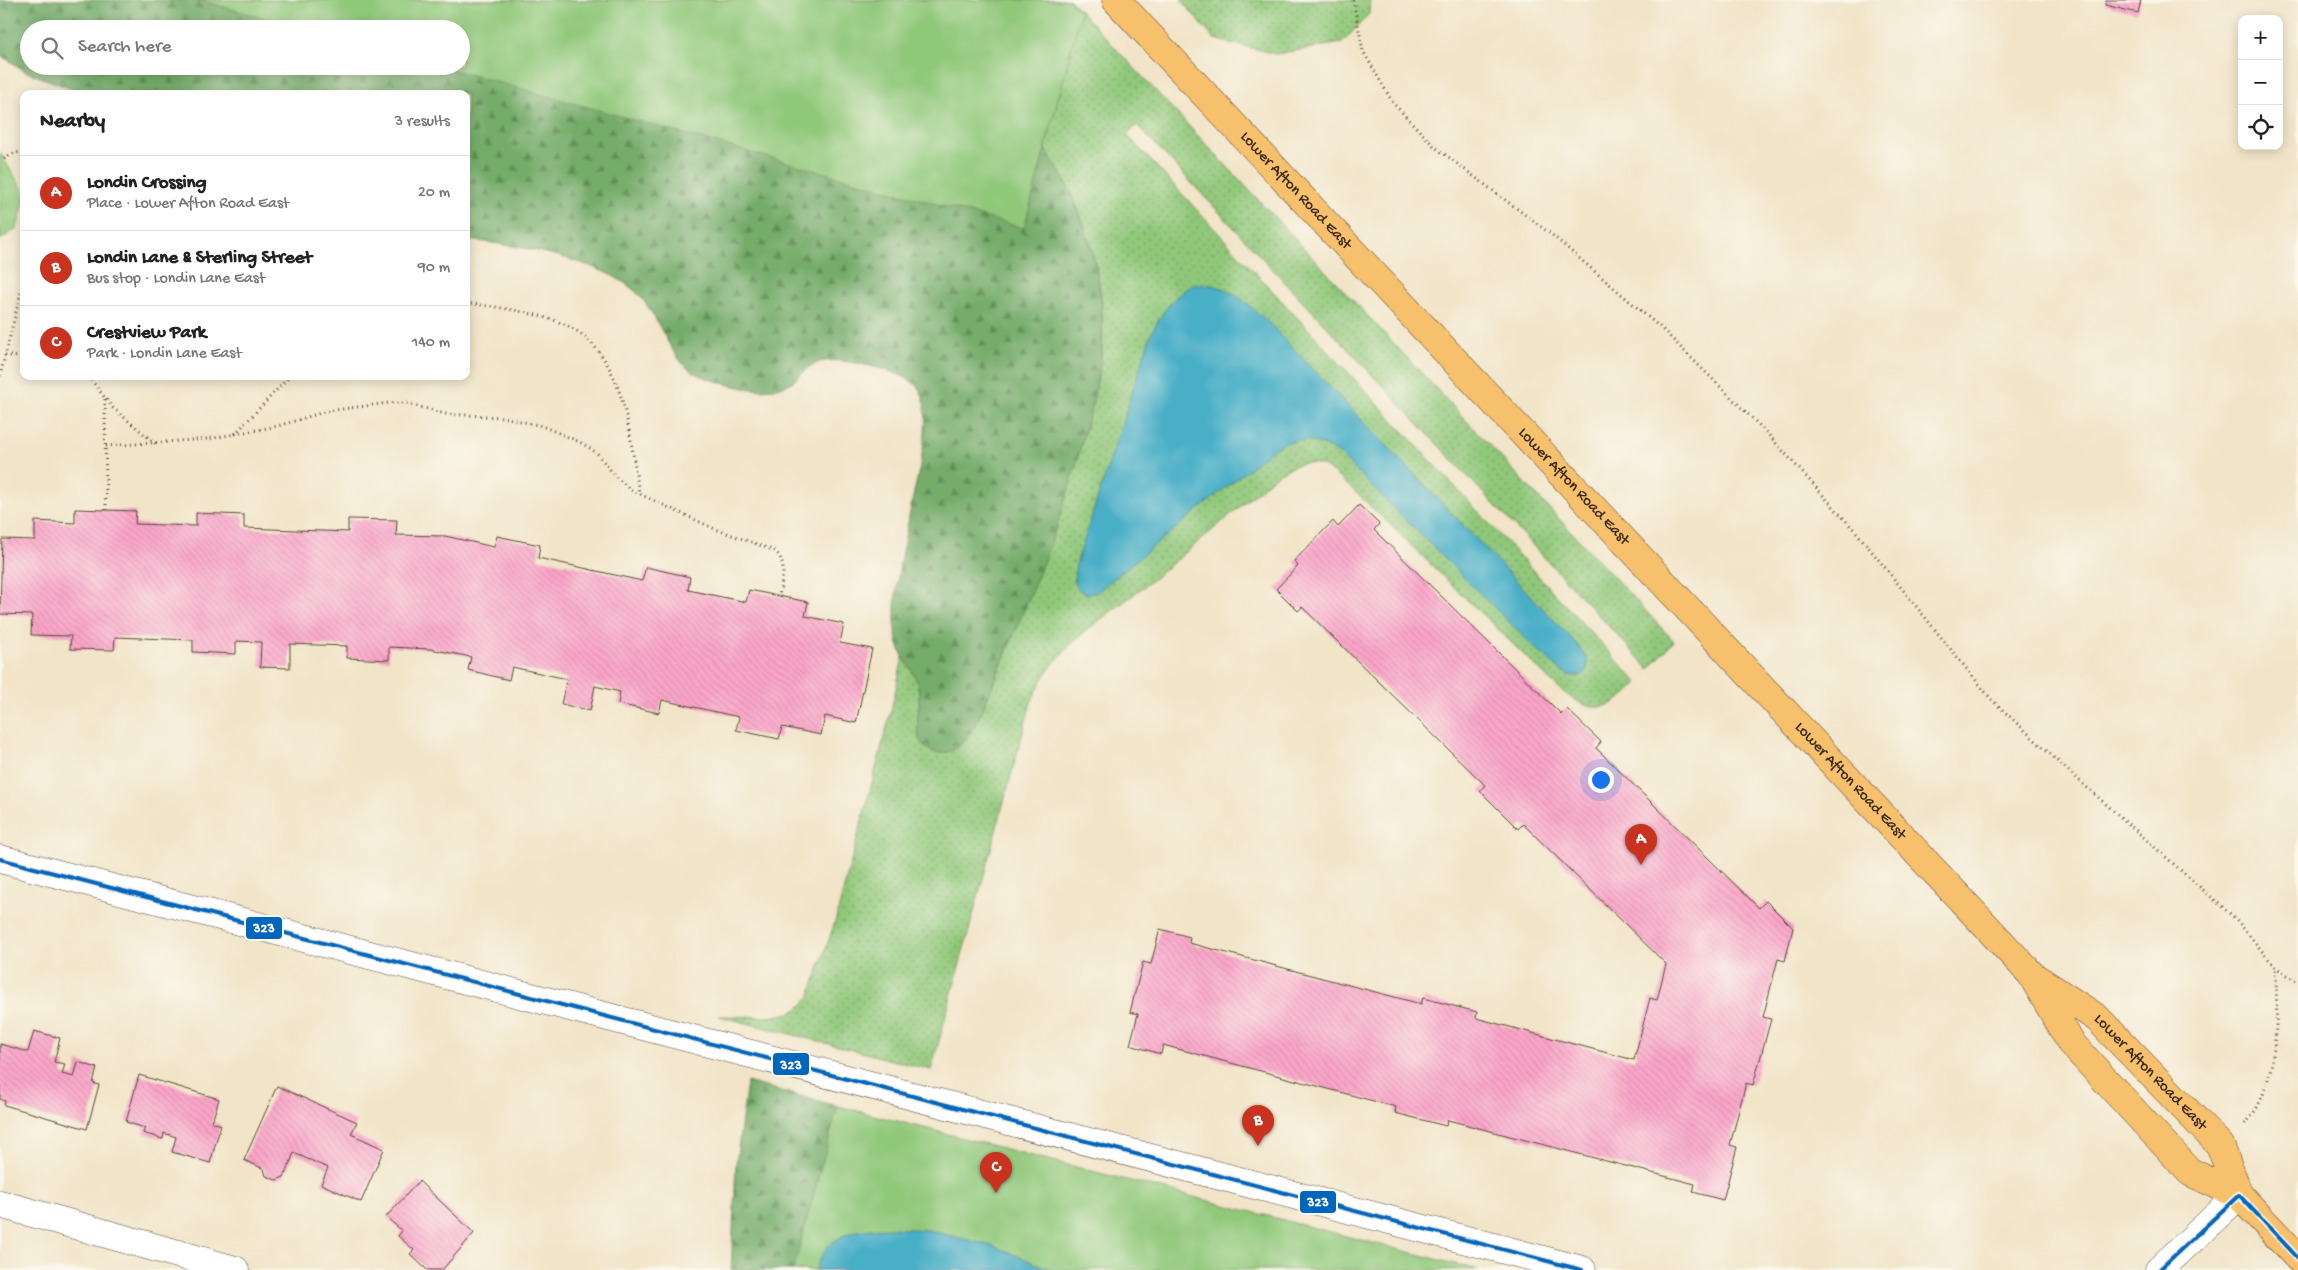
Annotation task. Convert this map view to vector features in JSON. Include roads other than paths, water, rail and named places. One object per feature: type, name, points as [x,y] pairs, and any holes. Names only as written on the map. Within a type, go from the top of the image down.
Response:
[{"type":"main road","name":"Lower Afton Road East","points":[[1116,0],[2031,974],[2097,1018],[2220,1145],[2239,1195]]},
{"type":"main road","name":"Lower Afton Road East","points":[[2031,974],[2071,1043],[2190,1172],[2239,1195],[2298,1258]]},
{"type":"street","points":[[0,860],[1582,1270]]},
{"type":"street","points":[[2159,1270],[2239,1195]]},
{"type":"street","points":[[0,1204],[235,1270]]},
{"type":"water","points":[[1194,284],[1216,286],[1234,294],[1266,320],[1574,641],[1587,660],[1584,674],[1580,676],[1569,675],[1561,671],[1536,649],[1338,453],[1313,442],[1288,442],[1272,450],[1096,593],[1086,594],[1078,589],[1074,579],[1076,565],[1151,334],[1168,306]]},
{"type":"water","points":[[890,1228],[928,1230],[996,1247],[1052,1270],[816,1270],[827,1248],[835,1241],[854,1232]]},
{"type":"place","name":"Londin Crossing","points":[[1641,865]]},
{"type":"place","name":"Londin Lane & Sterling Street","points":[[1258,1146]]},
{"type":"place","name":"Crestview Park","points":[[996,1193]]}]
